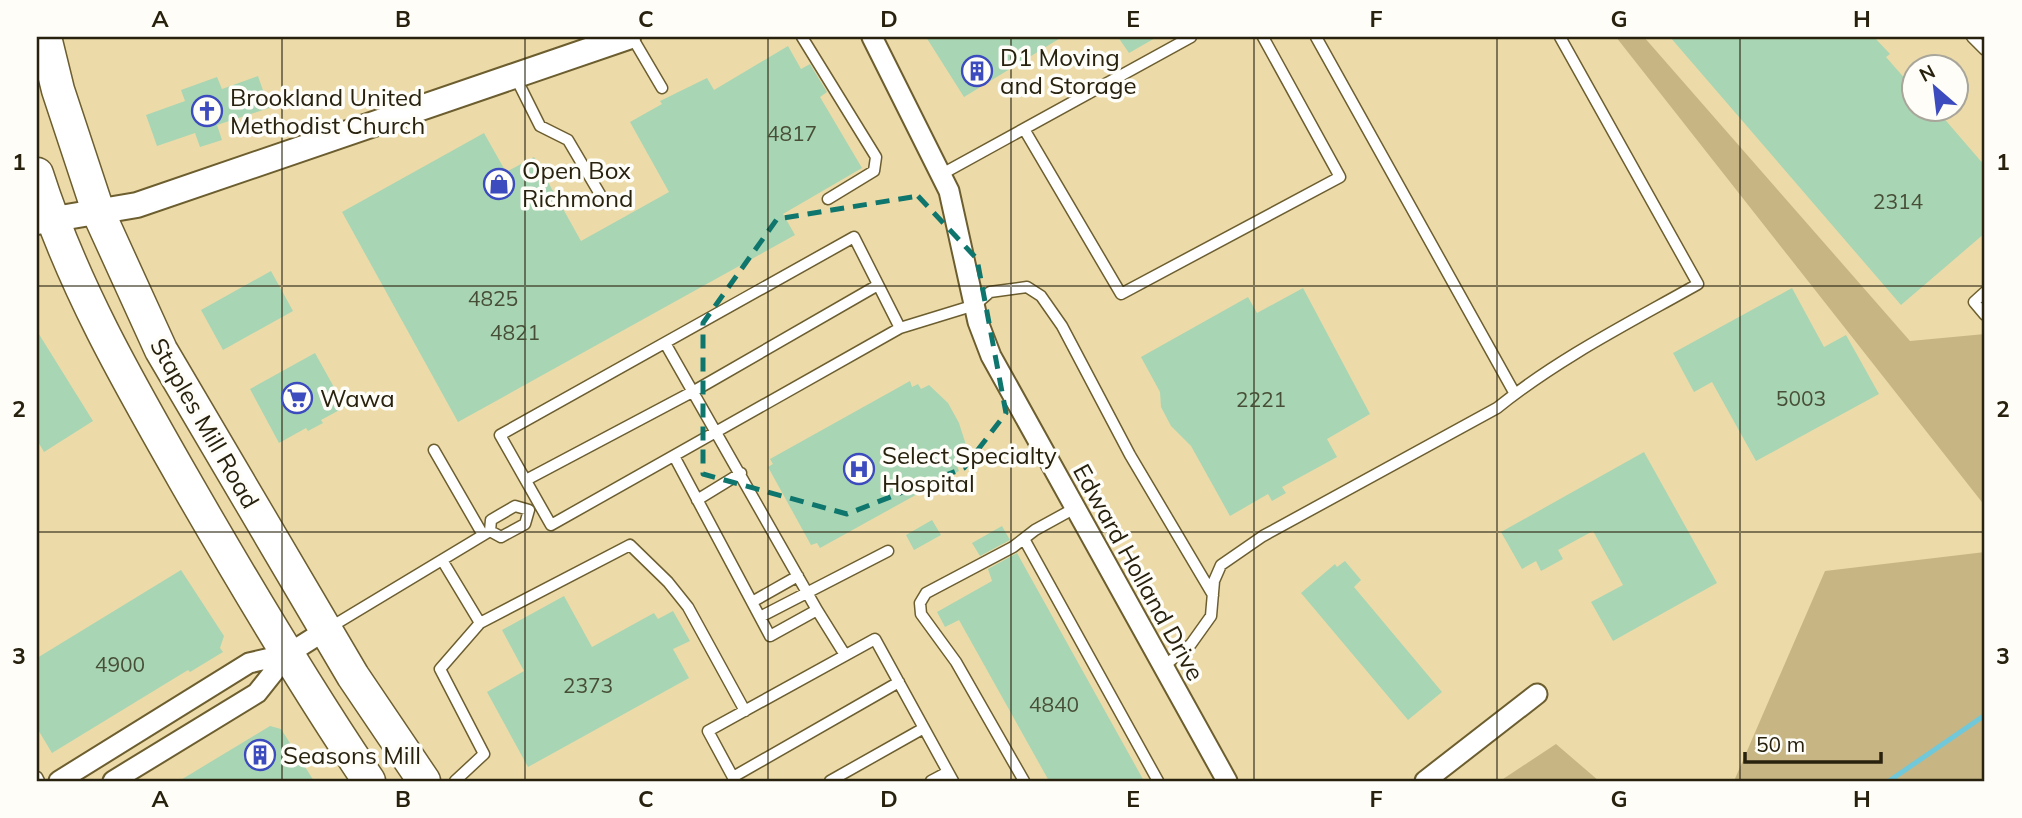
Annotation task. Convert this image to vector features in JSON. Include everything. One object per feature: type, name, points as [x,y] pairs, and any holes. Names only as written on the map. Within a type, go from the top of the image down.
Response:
[{"type":"main road","name":"Staples Mill Road","points":[[46,37],[73,139],[99,214],[161,349],[326,630],[424,781]]},
{"type":"main road","name":"Staples Mill Road","points":[[37,174],[45,221],[113,357],[288,654],[369,781]]},
{"type":"street","points":[[45,221],[99,214],[138,205],[630,37]]},
{"type":"street","name":"Edward Holland Drive","points":[[872,37],[942,174],[958,221],[975,305],[991,356],[1227,781]]},
{"type":"street","points":[[59,781],[250,663],[288,654],[326,630]]},
{"type":"street","points":[[113,781],[257,693],[288,654]]},
{"type":"street","points":[[1425,781],[1537,694]]},
{"type":"lane","points":[[630,37],[662,88]]},
{"type":"lane","points":[[802,37],[876,157],[874,171],[828,199]]},
{"type":"lane","points":[[942,174],[1191,37]]},
{"type":"lane","points":[[1024,128],[1121,295],[1340,177],[1263,37]]},
{"type":"lane","points":[[1316,37],[1514,394]]},
{"type":"lane","points":[[1163,667],[1191,643],[1212,616],[1213,581],[1221,565],[1263,536],[1497,408],[1569,357],[1698,284],[1560,37]]},
{"type":"lane","points":[[1972,37],[1985,50]]},
{"type":"lane","points":[[514,76],[540,126],[568,140],[604,201]]},
{"type":"lane","points":[[900,328],[854,237],[500,435],[551,524],[900,328],[975,305],[990,292],[1027,288],[1041,296],[1062,326],[1130,455],[1213,595]]},
{"type":"lane","points":[[526,480],[694,391],[878,285]]},
{"type":"lane","points":[[1985,292],[1974,302],[1985,315]]},
{"type":"lane","points":[[665,343],[845,655]]},
{"type":"lane","points":[[435,450],[486,533],[501,537],[525,524],[529,510],[539,504]]},
{"type":"lane","points":[[674,456],[770,636],[817,610]]},
{"type":"lane","points":[[697,500],[741,473]]},
{"type":"lane","points":[[326,630],[486,533],[491,520],[515,506],[529,510]]},
{"type":"lane","points":[[1024,781],[956,662],[921,614],[920,603],[926,593],[1075,508]]},
{"type":"lane","points":[[1024,539],[1158,781]]},
{"type":"lane","points":[[455,781],[484,754],[440,669],[480,623],[630,545],[668,582],[688,607],[745,711]]},
{"type":"lane","points":[[760,617],[888,551]]},
{"type":"lane","points":[[442,560],[480,623]]},
{"type":"lane","points":[[752,602],[798,576]]},
{"type":"lane","points":[[899,682],[734,779],[708,732],[875,639],[899,682],[950,777],[932,781]]},
{"type":"lane","points":[[830,781],[924,728]]},
{"type":"highlighted area","points":[[918,196],[977,259],[1006,413],[964,468],[847,514],[703,474],[703,323],[777,219]]},
{"type":"shaded area","points":[[1616,37],[1644,37],[1910,341],[1985,334],[1985,506]]},
{"type":"shaded area","points":[[1985,552],[1985,781],[1734,781],[1825,571]]},
{"type":"shaded area","points":[[1556,744],[1599,781],[1500,781]]},
{"type":"building","name":"D1 Moving and Storage","points":[[926,37],[1062,37],[964,97]]},
{"type":"building","points":[[1118,37],[1157,37],[1129,53]]},
{"type":"building","points":[[1670,37],[1874,37],[1890,54],[1886,57],[1899,72],[1899,122],[1947,122],[1985,166],[1985,233],[1901,305]]},
{"type":"building","points":[[788,46],[801,69],[810,64],[827,92],[820,97],[862,168],[783,214],[795,235],[458,422],[342,212],[484,133],[506,172],[534,157],[581,241],[669,192],[630,122],[662,104],[660,101],[707,78],[714,90]]},
{"type":"building","name":"Brookland United Methodist Church","points":[[258,76],[269,108],[217,125],[222,140],[200,147],[195,133],[157,146],[146,115],[185,101],[181,90],[217,77],[222,89]]},
{"type":"building","points":[[271,271],[293,311],[223,350],[201,310]]},
{"type":"building","points":[[1303,288],[1370,414],[1327,439],[1337,457],[1282,487],[1286,493],[1272,501],[1268,494],[1230,516],[1191,446],[1171,426],[1161,407],[1160,392],[1141,357],[1248,297],[1257,313]]},
{"type":"building","points":[[1792,288],[1824,347],[1846,335],[1879,394],[1756,461],[1712,382],[1694,392],[1673,353]]},
{"type":"building","points":[[37,331],[93,421],[44,452],[37,440]]},
{"type":"building","name":"Wawa","points":[[315,353],[345,407],[321,420],[323,423],[308,431],[306,428],[279,443],[250,389]]},
{"type":"building","points":[[910,381],[912,387],[918,384],[921,389],[929,385],[948,403],[959,423],[966,445],[959,456],[962,462],[957,466],[959,471],[820,548],[817,543],[811,545],[768,467],[773,464],[770,459]]},
{"type":"building","points":[[1644,452],[1717,583],[1613,641],[1591,602],[1623,585],[1593,531],[1558,550],[1563,559],[1541,571],[1536,561],[1522,569],[1501,532]]},
{"type":"building","points":[[932,520],[941,535],[914,550],[906,535]]},
{"type":"building","points":[[1002,526],[1010,540],[980,556],[972,543]]},
{"type":"building","points":[[1017,553],[1144,781],[1049,781],[959,620],[945,627],[937,612],[992,581],[988,569]]},
{"type":"building","points":[[1345,561],[1361,580],[1354,587],[1442,692],[1408,720],[1301,593],[1335,564],[1337,567]]},
{"type":"building","points":[[181,570],[224,636],[220,648],[223,652],[190,672],[188,670],[52,753],[37,728],[37,658]]},
{"type":"building","points":[[564,596],[592,647],[654,613],[658,619],[673,611],[690,641],[673,649],[689,678],[528,767],[487,692],[524,671],[502,630]]},
{"type":"building","name":"Seasons Mill","points":[[270,726],[281,729],[314,781],[179,781]]},
{"type":"waterway","points":[[1889,781],[1985,715]]},
{"type":"place","name":"D1 Moving and Storage","points":[[977,71]]},
{"type":"place","name":"Brookland United Methodist Church","points":[[207,111]]},
{"type":"place","name":"Open Box Richmond","points":[[499,184]]},
{"type":"place","name":"Wawa","points":[[297,398]]},
{"type":"place","name":"Select Specialty Hospital","points":[[859,469]]},
{"type":"place","name":"Seasons Mill","points":[[260,755]]}]
